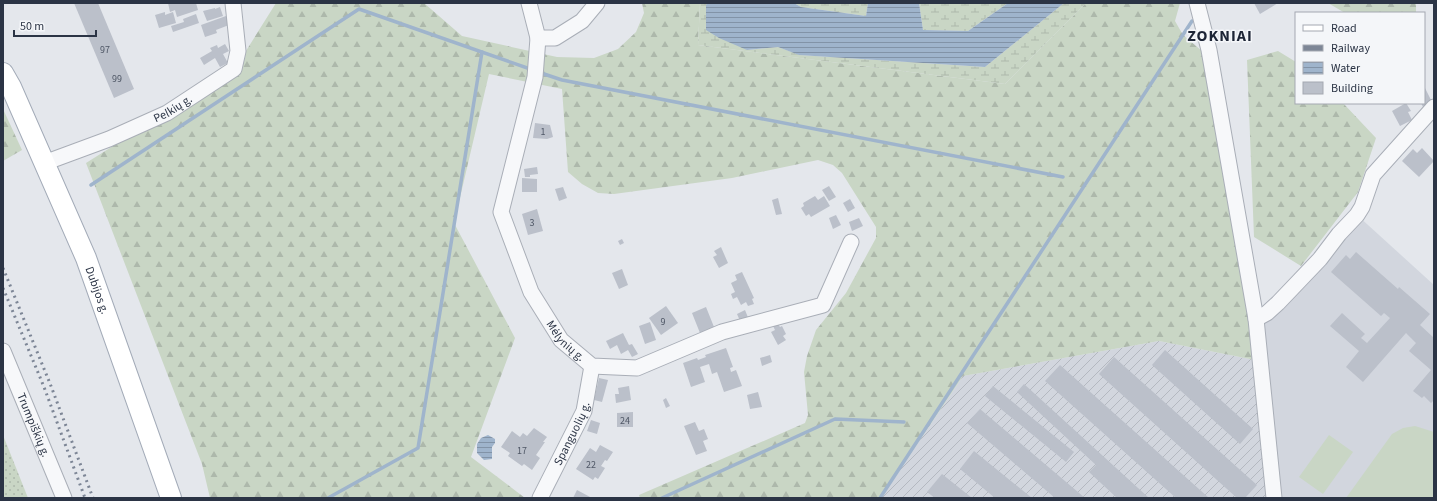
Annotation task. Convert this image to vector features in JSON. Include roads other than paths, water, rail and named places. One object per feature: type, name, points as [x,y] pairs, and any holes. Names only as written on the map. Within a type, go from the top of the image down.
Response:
[{"type":"main road","name":"Dubijos g.","points":[[3,62],[7,80],[86,258],[171,498]]},
{"type":"street","name":"Pelkių g.","points":[[44,163],[109,139],[168,113],[234,69],[238,52],[233,3]]},
{"type":"street","points":[[529,3],[538,38],[555,38],[582,21],[597,3]]},
{"type":"street","points":[[1197,3],[1209,50],[1256,319],[1274,498]]},
{"type":"street","name":"Mėlynių g.","points":[[538,38],[537,60],[534,77],[501,212],[531,292],[561,340],[592,366],[637,368],[722,332],[823,305],[850,242]]},
{"type":"street","points":[[1256,319],[1267,313],[1278,303],[1320,259],[1338,234],[1357,215],[1362,207],[1373,175],[1434,107]]},
{"type":"street","name":"Trumpiškių g.","points":[[3,351],[64,498]]},
{"type":"street","name":"Spanguolių g.","points":[[540,498],[584,410],[592,366]]},
{"type":"water","points":[[708,3],[794,3],[801,7],[866,16],[868,3],[919,3],[923,30],[968,31],[1008,3],[1064,3],[985,67],[799,55],[778,47],[747,50],[719,38],[706,30],[706,5]]},
{"type":"water","points":[[488,435],[495,439],[495,443],[492,447],[492,459],[484,460],[477,453],[477,444],[481,438]]},
{"type":"waterway","points":[[91,185],[359,9],[533,70]]},
{"type":"waterway","points":[[880,498],[1192,21]]},
{"type":"waterway","points":[[328,498],[418,448],[482,52]]},
{"type":"waterway","points":[[538,72],[562,80],[1063,177]]},
{"type":"waterway","points":[[662,498],[835,419],[904,422]]},
{"type":"railway","points":[[3,268],[51,386],[93,498]]},
{"type":"railway","points":[[3,288],[44,387],[85,498]]},
{"type":"district","name":"ZOKNIAI","points":[[1220,35]]}]
